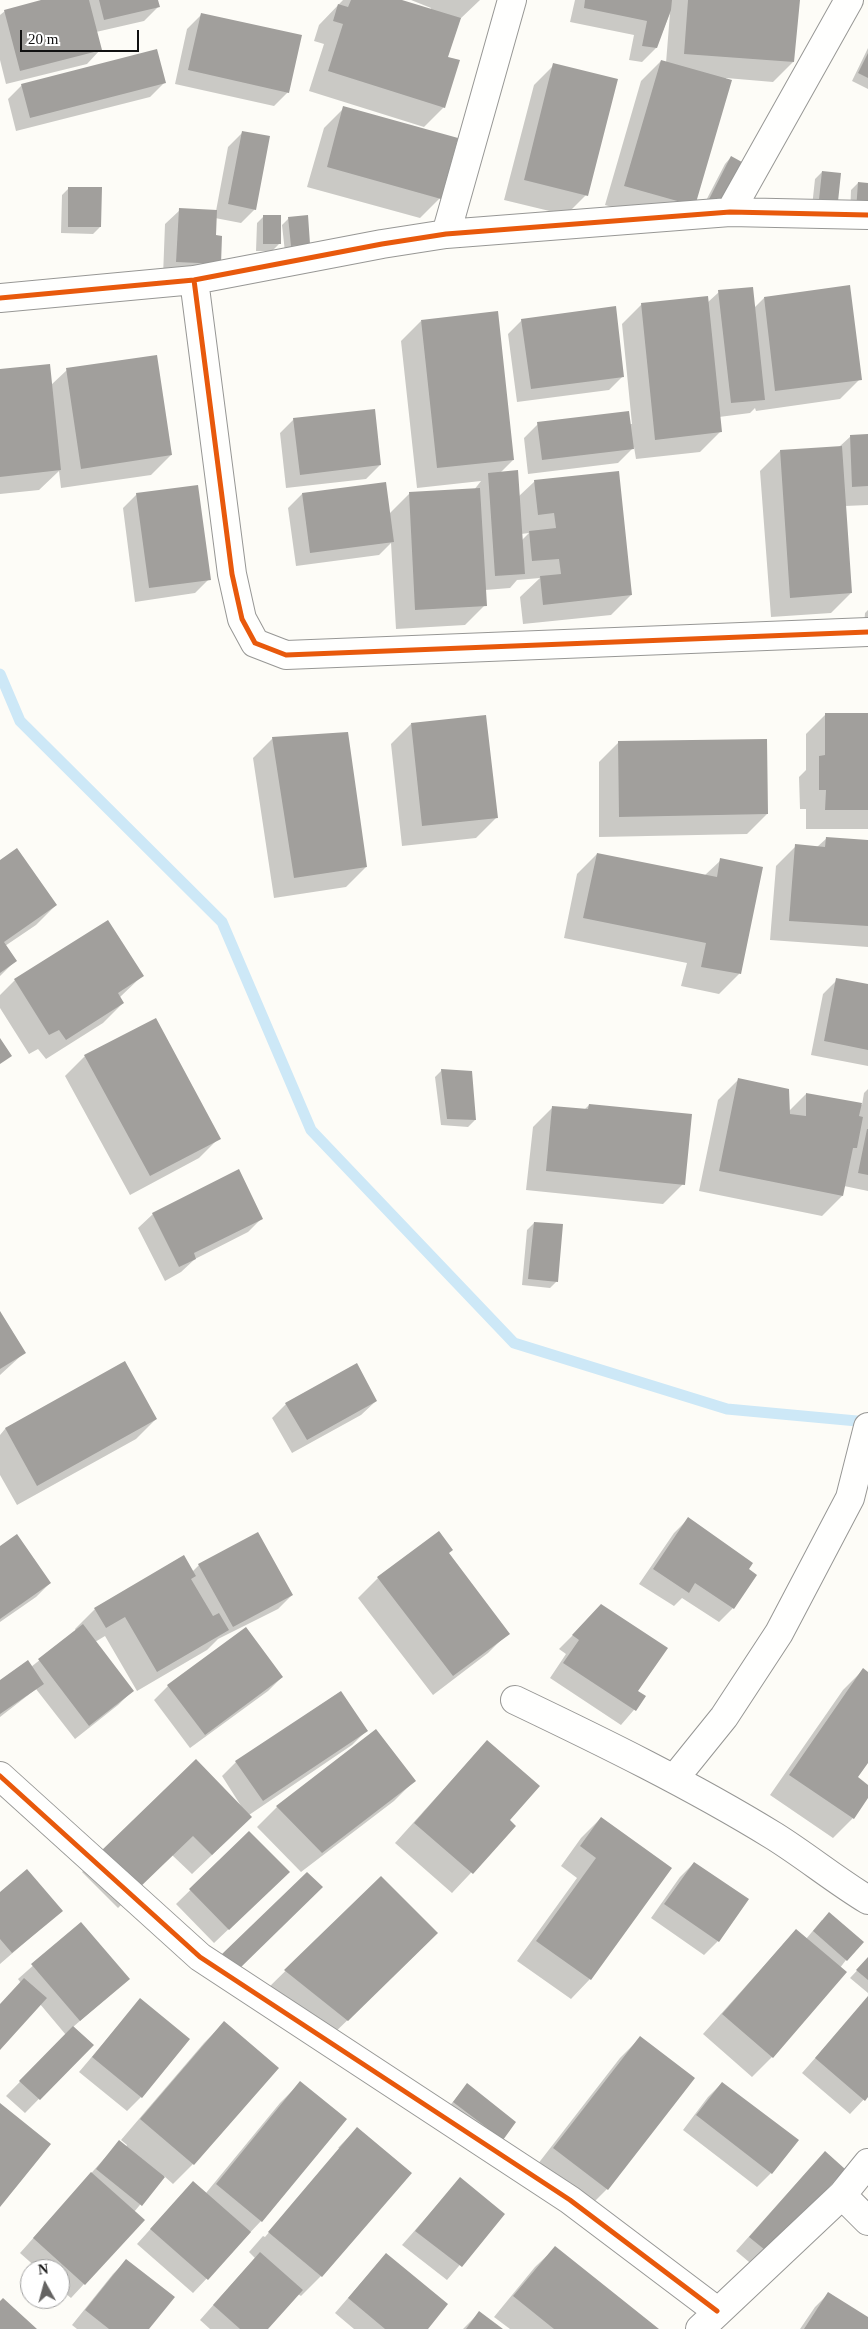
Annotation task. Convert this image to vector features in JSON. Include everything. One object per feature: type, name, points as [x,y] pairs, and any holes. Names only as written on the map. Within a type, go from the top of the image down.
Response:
[{"type":"street","points":[[446,234],[512,0]]},
{"type":"street","points":[[730,212],[849,0]]},
{"type":"street","points":[[0,298],[194,280],[382,244],[446,234],[730,212],[868,215]]},
{"type":"street","points":[[194,280],[232,574],[242,619],[255,643],[286,655],[868,632]]},
{"type":"street","points":[[674,1779],[724,1717],[779,1633],[850,1498],[868,1427]]},
{"type":"street","points":[[516,1700],[634,1757],[674,1779],[774,1837],[868,1900]]},
{"type":"street","points":[[0,1776],[200,1957],[570,2200],[709,2320],[842,2195],[868,2163]]},
{"type":"street","points":[[842,2195],[868,2221]]},
{"type":"building","points":[[41,0],[89,0],[102,50],[20,71],[4,10]]},
{"type":"building","points":[[99,0],[158,0],[160,7],[104,20]]},
{"type":"building","points":[[351,0],[402,0],[461,18],[448,57],[460,60],[445,108],[328,71],[343,24],[333,21],[338,4],[348,7]]},
{"type":"building","points":[[585,0],[672,0],[671,10],[657,48],[642,46],[647,21],[584,8]]},
{"type":"building","points":[[688,0],[800,0],[794,62],[684,54]]},
{"type":"building","points":[[201,13],[302,35],[289,93],[188,70]]},
{"type":"building","points":[[157,49],[166,83],[30,118],[21,84]]},
{"type":"building","points":[[868,53],[868,78],[858,73]]},
{"type":"building","points":[[661,60],[732,80],[695,206],[624,186]]},
{"type":"building","points":[[553,63],[618,79],[588,196],[524,180]]},
{"type":"building","points":[[343,106],[458,138],[441,199],[327,167]]},
{"type":"building","points":[[242,131],[270,136],[256,210],[228,204]]},
{"type":"building","points":[[731,156],[751,167],[729,210],[704,209]]},
{"type":"building","points":[[822,171],[841,173],[837,211],[818,209]]},
{"type":"building","points":[[858,182],[868,183],[868,212],[856,211]]},
{"type":"building","points":[[68,187],[102,187],[101,227],[68,227]]},
{"type":"building","points":[[179,208],[217,210],[216,235],[222,236],[221,264],[176,262]]},
{"type":"building","points":[[263,215],[281,215],[281,244],[263,244]]},
{"type":"building","points":[[308,215],[310,244],[291,246],[288,217]]},
{"type":"building","points":[[850,285],[862,380],[775,391],[764,297]]},
{"type":"building","points":[[753,287],[765,400],[731,403],[718,290]]},
{"type":"building","points":[[708,296],[722,432],[655,440],[641,303]]},
{"type":"building","points":[[616,306],[624,377],[531,389],[521,319]]},
{"type":"building","points":[[498,311],[514,460],[437,468],[421,320]]},
{"type":"building","points":[[157,355],[172,455],[81,469],[66,368]]},
{"type":"building","points":[[50,364],[61,470],[0,477],[0,369]]},
{"type":"building","points":[[375,409],[381,465],[300,475],[293,418]]},
{"type":"building","points":[[629,411],[634,449],[542,460],[537,422]]},
{"type":"building","points":[[868,434],[868,486],[852,487],[850,435]]},
{"type":"building","points":[[842,446],[852,593],[790,598],[780,450]]},
{"type":"building","points":[[518,470],[525,574],[495,576],[488,473]]},
{"type":"building","points":[[619,471],[632,595],[543,605],[540,576],[561,574],[559,559],[532,561],[529,531],[556,528],[554,513],[538,515],[534,480]]},
{"type":"building","points":[[386,482],[394,542],[310,553],[302,493]]},
{"type":"building","points":[[198,485],[211,580],[149,588],[136,493]]},
{"type":"building","points":[[480,488],[487,606],[415,610],[409,492]]},
{"type":"building","points":[[825,713],[868,713],[868,810],[825,810],[826,790],[819,790],[819,756],[825,755]]},
{"type":"building","points":[[486,715],[498,818],[422,826],[411,723]]},
{"type":"building","points":[[348,732],[367,867],[294,878],[272,737]]},
{"type":"building","points":[[767,739],[768,814],[619,817],[618,741]]},
{"type":"building","points":[[826,837],[868,840],[868,926],[789,921],[795,844],[825,847]]},
{"type":"building","points":[[17,848],[57,905],[4,942],[17,961],[0,973],[0,860]]},
{"type":"building","points":[[597,853],[717,877],[720,858],[763,867],[741,974],[701,967],[706,943],[583,918]]},
{"type":"building","points":[[108,920],[144,976],[118,993],[124,1003],[66,1040],[59,1030],[49,1035],[14,979]]},
{"type":"building","points":[[836,978],[868,984],[868,1050],[824,1041]]},
{"type":"building","points":[[156,1018],[221,1139],[150,1176],[84,1055]]},
{"type":"building","points":[[0,1038],[12,1056],[0,1064]]},
{"type":"building","points":[[441,1069],[472,1071],[476,1120],[447,1119]]},
{"type":"building","points":[[738,1078],[789,1089],[790,1114],[806,1116],[806,1093],[862,1103],[859,1116],[863,1117],[857,1148],[853,1148],[843,1196],[719,1171]]},
{"type":"building","points":[[589,1104],[692,1114],[685,1185],[546,1171],[552,1106],[588,1109]]},
{"type":"building","points":[[868,1129],[868,1175],[858,1173]]},
{"type":"building","points":[[239,1169],[263,1219],[194,1253],[196,1259],[179,1267],[152,1213]]},
{"type":"building","points":[[534,1222],[563,1224],[558,1282],[528,1279]]},
{"type":"building","points":[[0,1311],[26,1353],[0,1369]]},
{"type":"building","points":[[125,1361],[157,1419],[37,1486],[5,1428]]},
{"type":"building","points":[[357,1363],[377,1401],[307,1440],[285,1403]]},
{"type":"building","points":[[688,1517],[753,1563],[749,1569],[757,1575],[734,1609],[695,1583],[689,1593],[653,1569]]},
{"type":"building","points":[[439,1531],[453,1550],[449,1553],[510,1634],[453,1676],[377,1577]]},
{"type":"building","points":[[258,1532],[293,1595],[233,1627],[198,1564]]},
{"type":"building","points":[[17,1534],[51,1583],[0,1619],[0,1546]]},
{"type":"building","points":[[184,1555],[196,1576],[191,1579],[213,1616],[219,1613],[229,1630],[157,1672],[125,1617],[106,1628],[94,1608]]},
{"type":"building","points":[[601,1604],[668,1648],[638,1691],[646,1696],[636,1711],[563,1663],[579,1640],[572,1635]]},
{"type":"building","points":[[83,1624],[134,1691],[89,1726],[38,1659]]},
{"type":"building","points":[[246,1627],[283,1677],[205,1735],[167,1685]]},
{"type":"building","points":[[28,1660],[44,1684],[0,1714],[0,1680]]},
{"type":"building","points":[[863,1668],[868,1672],[868,1763],[858,1777],[868,1785],[868,1798],[854,1819],[789,1775]]},
{"type":"building","points":[[341,1691],[368,1731],[263,1801],[235,1761]]},
{"type":"building","points":[[376,1729],[416,1781],[322,1853],[276,1806]]},
{"type":"building","points":[[487,1740],[540,1786],[510,1820],[516,1826],[473,1874],[414,1823]]},
{"type":"building","points":[[196,1759],[252,1817],[212,1855],[193,1836],[138,1889],[101,1851]]},
{"type":"building","points":[[601,1817],[672,1868],[591,1980],[536,1941],[596,1858],[580,1846]]},
{"type":"building","points":[[249,1831],[290,1872],[229,1930],[189,1889]]},
{"type":"building","points":[[694,1862],[749,1899],[719,1942],[664,1904]]},
{"type":"building","points":[[27,1869],[63,1911],[12,1953],[0,1939],[0,1892]]},
{"type":"building","points":[[307,1872],[323,1887],[238,1970],[222,1954]]},
{"type":"building","points":[[381,1876],[438,1933],[348,2021],[284,1970]]},
{"type":"building","points":[[829,1912],[864,1942],[847,1961],[813,1931]]},
{"type":"building","points":[[81,1922],[130,1979],[80,2021],[31,1964]]},
{"type":"building","points":[[796,1929],[847,1972],[773,2058],[722,2014]]},
{"type":"building","points":[[868,1957],[868,1980],[856,1970]]},
{"type":"building","points":[[24,1978],[47,1998],[0,2050],[0,2004]]},
{"type":"building","points":[[868,1996],[868,2097],[865,2101],[815,2058]]},
{"type":"building","points":[[140,1998],[190,2039],[142,2098],[92,2057]]},
{"type":"building","points":[[224,2021],[279,2068],[194,2165],[140,2119]]},
{"type":"building","points":[[73,2026],[94,2045],[40,2100],[19,2081]]},
{"type":"building","points":[[640,2036],[695,2078],[608,2190],[553,2148]]},
{"type":"building","points":[[300,2081],[347,2119],[262,2222],[216,2184]]},
{"type":"building","points":[[722,2082],[799,2140],[772,2174],[696,2115]]},
{"type":"building","points":[[467,2083],[516,2122],[503,2140],[453,2102]]},
{"type":"building","points":[[0,2103],[51,2144],[0,2207]]},
{"type":"building","points":[[357,2127],[412,2173],[322,2277],[268,2232]]},
{"type":"building","points":[[119,2140],[165,2177],[142,2206],[96,2169]]},
{"type":"building","points":[[825,2151],[845,2169],[770,2254],[749,2237]]},
{"type":"building","points":[[91,2172],[145,2220],[85,2285],[70,2271],[70,2259],[56,2259],[33,2238]]},
{"type":"building","points":[[460,2177],[505,2214],[462,2267],[415,2231]]},
{"type":"building","points":[[193,2181],[251,2232],[208,2280],[150,2229]]},
{"type":"building","points":[[555,2246],[659,2329],[554,2329],[513,2296]]},
{"type":"building","points":[[260,2252],[303,2290],[268,2329],[240,2329],[213,2305]]},
{"type":"building","points":[[386,2253],[448,2304],[428,2329],[385,2329],[348,2298]]},
{"type":"building","points":[[126,2259],[175,2297],[149,2329],[109,2329],[85,2310]]},
{"type":"building","points":[[828,2292],[868,2317],[868,2329],[804,2329]]},
{"type":"building","points":[[3,2298],[37,2329],[0,2329],[0,2301]]},
{"type":"building","points":[[479,2311],[503,2329],[466,2329]]},
{"type":"waterway","points":[[0,674],[20,721],[222,922],[311,1130],[514,1343],[727,1409],[868,1422]]},
{"type":"cycle path","points":[[0,298],[194,280],[382,244],[446,234],[730,212],[868,215]]},
{"type":"cycle path","points":[[194,280],[232,574],[242,619],[255,643],[286,655],[868,632]]},
{"type":"cycle path","points":[[0,1776],[200,1957],[570,2200],[717,2311]]}]
